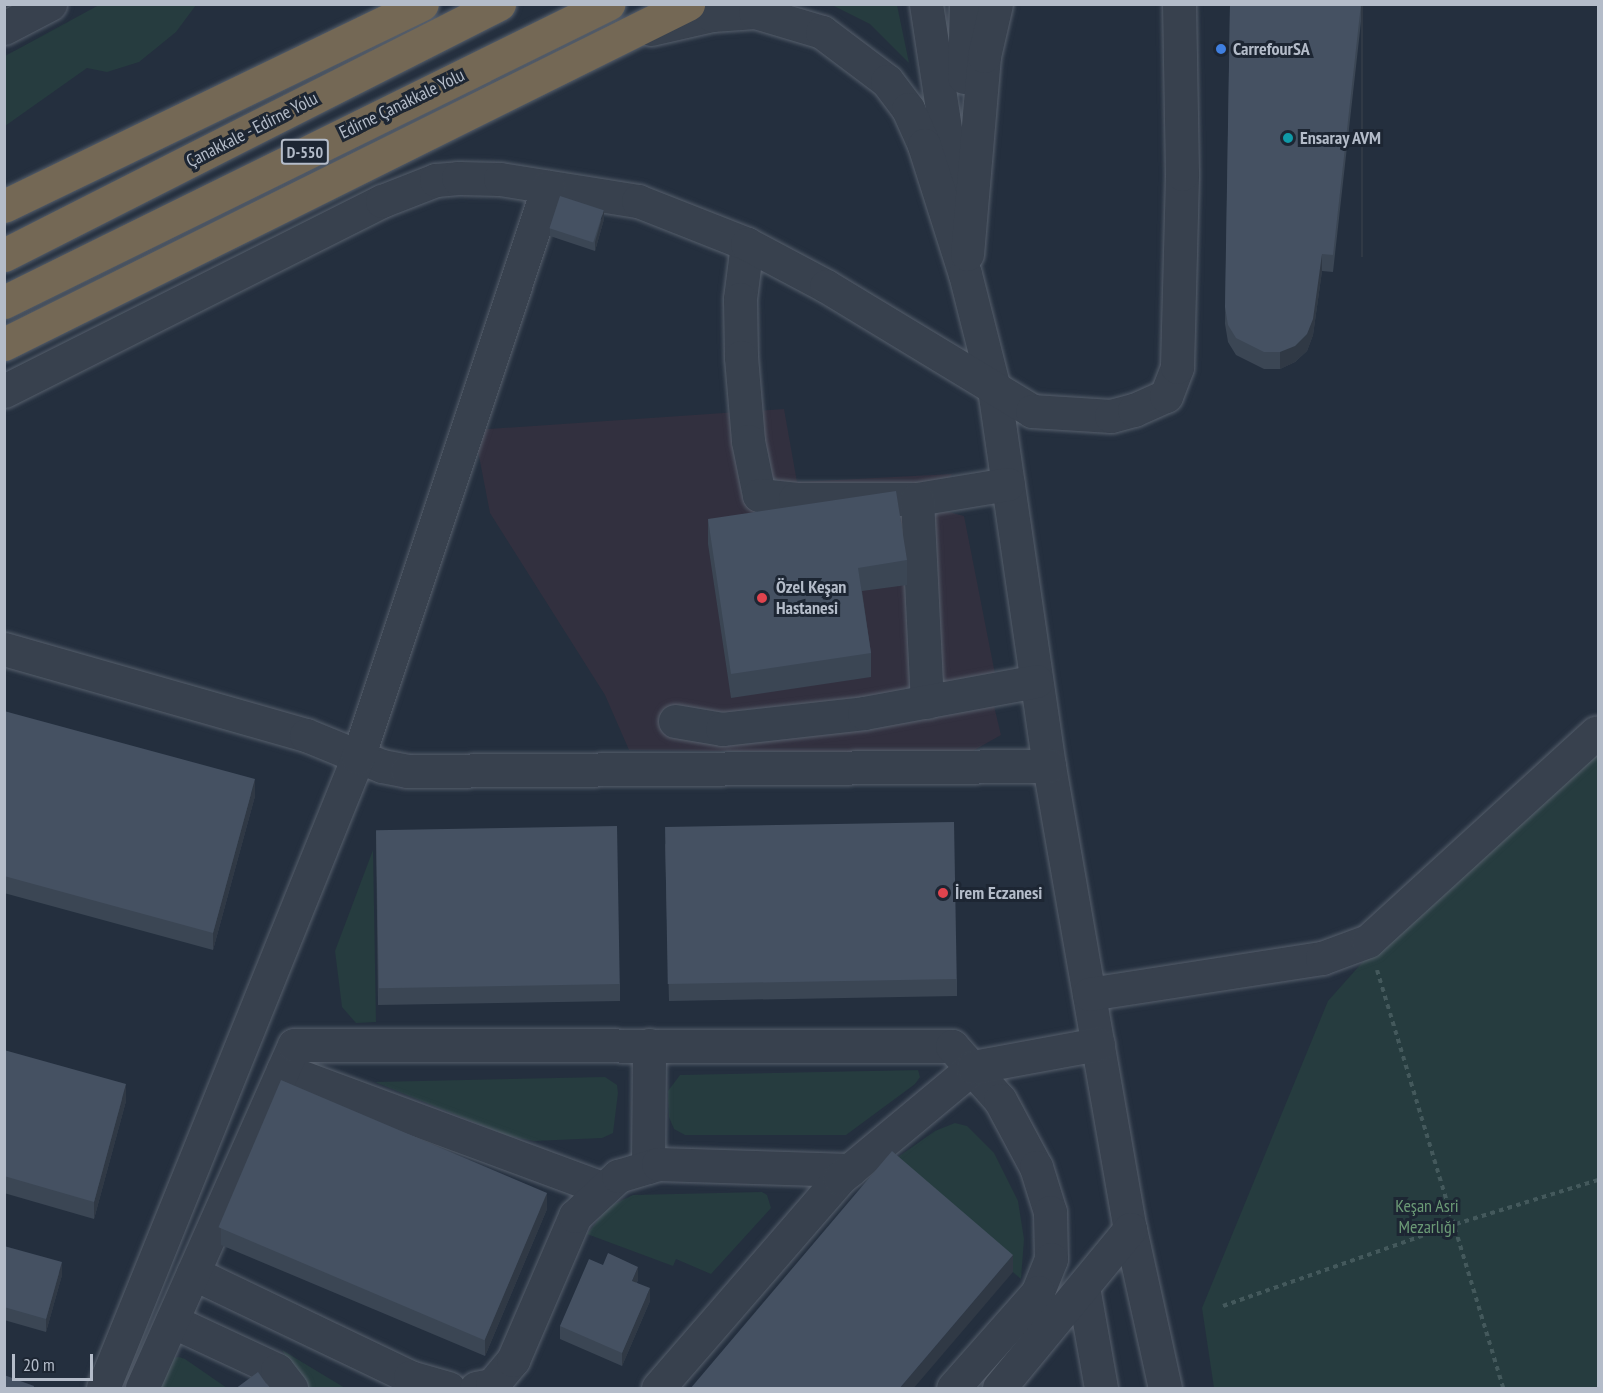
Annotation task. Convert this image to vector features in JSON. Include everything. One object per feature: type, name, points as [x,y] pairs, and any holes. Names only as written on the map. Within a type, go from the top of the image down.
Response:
[{"type":"highway","points":[[4,206],[422,4]]},
{"type":"highway","name":"Çanakkale - Edirne Yolu","points":[[4,255],[499,4]]},
{"type":"highway","name":"Edirne Çanakkale Yolu","points":[[4,303],[608,4]]},
{"type":"highway","points":[[4,344],[688,4]]},
{"type":"street","points":[[926,4],[965,274]]},
{"type":"street","points":[[965,274],[966,4]]},
{"type":"street","points":[[965,274],[984,56],[996,4]]},
{"type":"street","points":[[4,391],[168,306],[420,186],[458,178],[500,178],[639,201],[747,244],[826,286],[1032,411],[1111,416],[1166,396],[1177,367],[1182,174],[1179,4]]},
{"type":"street","points":[[613,40],[712,15],[755,12],[822,32],[853,51],[887,81],[908,109],[940,189],[965,274],[994,389],[1049,766],[1130,1229],[1165,1389]]},
{"type":"street","points":[[103,1389],[358,757],[549,187]]},
{"type":"street","points":[[747,244],[740,299],[741,357],[748,441],[759,495],[795,499],[917,499],[1008,484]]},
{"type":"street","points":[[917,499],[927,702]]},
{"type":"street","points":[[4,649],[306,735],[358,757],[406,771],[1049,766]]},
{"type":"street","points":[[675,721],[722,729],[927,702],[1036,681]]},
{"type":"street","points":[[1089,993],[1322,958],[1368,941],[1596,733]]},
{"type":"street","points":[[658,1389],[850,1170],[973,1067],[1098,1044]]},
{"type":"street","points":[[142,1389],[294,1045],[952,1046],[1000,1100],[1036,1167],[1050,1212],[1051,1258],[1038,1292],[953,1389]]},
{"type":"street","points":[[648,1167],[649,1046]]},
{"type":"street","points":[[283,1070],[604,1189]]},
{"type":"street","points":[[476,1389],[492,1385],[513,1360],[575,1216],[618,1176],[658,1164],[850,1170]]},
{"type":"street","points":[[999,1389],[1130,1229]]},
{"type":"street","points":[[193,1273],[410,1377],[448,1389]]},
{"type":"street","points":[[1083,1287],[1101,1389]]},
{"type":"street","points":[[172,1321],[277,1370],[291,1389]]},
{"type":"path","points":[[1368,941],[1456,1224],[1503,1389]]},
{"type":"path","points":[[1223,1306],[1456,1224],[1599,1180]]},
{"type":"shaded area","name":"Özel Keşan Hastanesi","points":[[784,409],[797,482],[952,474],[942,487],[945,511],[964,516],[996,679],[994,706],[1001,735],[969,753],[629,750],[605,695],[490,513],[474,430]]},
{"type":"green space","points":[[99,5],[196,5],[176,32],[139,62],[107,72],[87,68],[5,126],[5,56]]},
{"type":"green space","points":[[832,5],[897,5],[909,63],[870,24]]},
{"type":"green space","name":"Keşan Asri Mezarlığı","points":[[1598,740],[1598,1388],[1214,1388],[1202,1308],[1328,1001],[1376,947]]},
{"type":"green space","points":[[373,850],[376,1022],[356,1023],[342,1007],[335,951]]},
{"type":"green space","points":[[918,1070],[920,1077],[915,1084],[846,1135],[685,1135],[674,1129],[669,1117],[668,1091],[680,1075]]},
{"type":"green space","points":[[605,1077],[617,1085],[613,1133],[602,1138],[534,1141],[508,1136],[375,1082]]},
{"type":"green space","points":[[955,1123],[967,1126],[994,1153],[1018,1201],[1024,1239],[1021,1279],[888,1164],[935,1131]]},
{"type":"green space","points":[[762,1192],[767,1195],[771,1208],[711,1274],[676,1259],[673,1266],[587,1234],[608,1207],[633,1195]]},
{"type":"green space","points":[[282,1350],[345,1388],[306,1388]]},
{"type":"green space","points":[[179,1357],[227,1388],[154,1388],[172,1358]]},
{"type":"building","name":"Ensaray AVM","points":[[1230,4],[1361,4],[1333,255],[1322,254],[1313,319],[1307,334],[1295,346],[1280,352],[1264,352],[1236,338],[1228,325],[1225,307]]},
{"type":"building","points":[[560,196],[604,210],[593,243],[549,228]]},
{"type":"building","name":"Özel Keşan Hastanesi","points":[[896,491],[907,560],[858,568],[871,653],[731,674],[708,519]]},
{"type":"building","points":[[4,711],[255,779],[213,933],[4,876]]},
{"type":"building","points":[[954,822],[957,979],[668,984],[665,827]]},
{"type":"building","points":[[617,826],[620,984],[379,988],[376,830]]},
{"type":"building","points":[[4,1050],[126,1084],[94,1202],[4,1176]]},
{"type":"building","points":[[281,1080],[547,1193],[485,1340],[218,1227]]},
{"type":"building","points":[[892,1151],[1013,1255],[899,1389],[690,1389]]},
{"type":"building","points":[[4,1246],[62,1262],[46,1319],[4,1307]]},
{"type":"building","points":[[608,1253],[638,1267],[632,1281],[650,1288],[622,1353],[560,1326],[589,1259],[603,1265]]},
{"type":"building","points":[[258,1372],[270,1389],[235,1389]]},
{"type":"building","points":[[4,1375],[34,1386],[33,1389],[4,1389]]},
{"type":"place","name":"CarrefourSA","points":[[1221,49]]},
{"type":"place","name":"Ensaray AVM","points":[[1288,138]]},
{"type":"place","name":"Özel Keşan Hastanesi","points":[[762,598]]},
{"type":"place","name":"İrem Eczanesi","points":[[943,893]]}]
